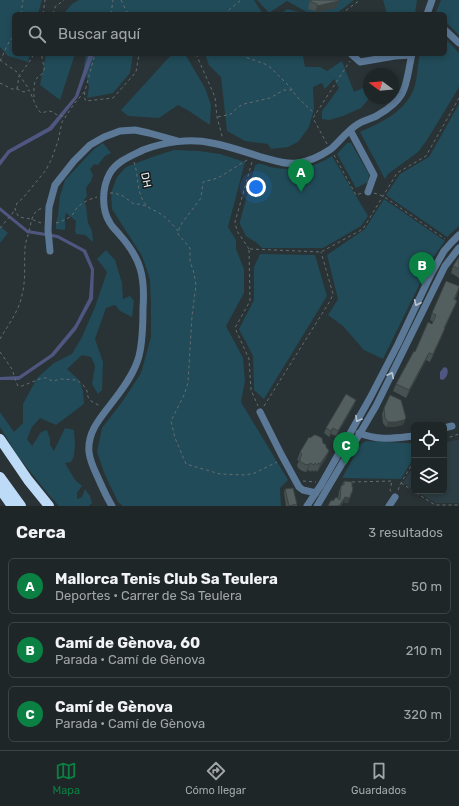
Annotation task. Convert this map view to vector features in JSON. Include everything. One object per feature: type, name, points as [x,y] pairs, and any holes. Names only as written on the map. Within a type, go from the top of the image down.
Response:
[{"type":"highway","points":[[0,439],[28,480],[49,506]]},
{"type":"highway","points":[[0,450],[40,506]]},
{"type":"highway","points":[[0,477],[21,506]]},
{"type":"highway","points":[[0,489],[12,506]]},
{"type":"street","points":[[429,12],[432,0]]},
{"type":"street","points":[[447,32],[459,43]]},
{"type":"street","points":[[353,56],[360,62],[395,56]]},
{"type":"street","points":[[112,506],[93,466],[89,453],[90,440],[98,421],[131,375],[138,358],[143,333],[144,287],[141,269],[135,255],[127,243],[110,224],[106,215],[104,195],[107,181],[111,172],[123,160],[154,146],[192,141],[211,142],[283,163],[297,164],[317,157],[330,149],[359,123],[377,117],[394,105],[402,95],[406,83],[411,56]]},
{"type":"street","points":[[50,251],[48,230],[49,207],[56,185],[74,161],[90,145],[120,131],[135,130],[180,142]]},
{"type":"street","points":[[350,130],[374,175],[368,192]]},
{"type":"street","points":[[149,133],[154,146]]},
{"type":"street","points":[[307,506],[321,485],[381,378],[431,274],[444,251],[459,235]]},
{"type":"street","points":[[316,506],[376,406],[445,266],[459,248]]},
{"type":"street","points":[[260,412],[299,487],[303,490],[316,492]]},
{"type":"street","points":[[447,427],[452,426]]},
{"type":"street","points":[[359,433],[370,438],[392,439],[411,436]]},
{"type":"street","points":[[389,506],[395,497]]},
{"type":"path","points":[[21,12],[23,0]]},
{"type":"path","points":[[43,12],[45,0]]},
{"type":"path","points":[[54,12],[55,7],[64,0]]},
{"type":"path","points":[[111,12],[113,0]]},
{"type":"path","points":[[121,0],[127,12]]},
{"type":"path","points":[[226,12],[240,0]]},
{"type":"path","points":[[344,12],[360,0]]},
{"type":"path","points":[[12,38],[0,60],[17,72],[34,98],[40,113],[49,111],[65,118]]},
{"type":"path","points":[[17,89],[19,76],[32,56]]},
{"type":"path","points":[[34,98],[34,86],[36,79],[43,74],[44,71],[42,56]]},
{"type":"path","points":[[94,56],[85,91],[84,97],[86,101],[113,98],[136,72],[138,56]]},
{"type":"path","points":[[197,56],[215,97],[217,117],[222,136],[221,145]]},
{"type":"path","points":[[244,56],[265,64],[290,87],[297,97],[315,114]]},
{"type":"path","points":[[351,56],[313,118],[356,194],[368,192],[383,196],[451,243]]},
{"type":"path","points":[[0,83],[12,89],[17,89],[24,92],[29,90]]},
{"type":"path","points":[[217,117],[231,114],[238,107],[244,104],[270,98],[284,90],[292,90]]},
{"type":"path","points":[[0,228],[15,209],[17,203],[23,198],[46,170],[58,141],[62,122],[85,91]]},
{"type":"path","points":[[178,231],[201,198],[203,182],[218,178],[255,155]]},
{"type":"path","points":[[255,155],[235,222],[238,231],[249,250],[250,301],[235,328],[248,359],[251,390],[260,412]]},
{"type":"path","name":"DH","points":[[131,156],[137,172],[137,178],[143,201],[146,206]]},
{"type":"path","name":"DH","points":[[104,195],[114,193],[123,196],[134,204],[146,206],[164,216],[178,231],[178,234],[190,248],[190,261],[196,284],[188,384],[171,421],[175,438],[186,464],[220,474],[245,475],[255,473],[277,462]]},
{"type":"path","points":[[15,209],[19,217],[32,219],[42,224],[48,224],[68,219],[80,205],[104,195]]},
{"type":"path","points":[[0,339],[19,307],[23,294],[26,239],[32,219],[35,212],[49,207]]},
{"type":"path","points":[[260,412],[333,294],[321,252]]},
{"type":"path","points":[[0,352],[12,369],[18,386],[42,378],[47,378],[53,381],[61,379],[77,380],[84,386],[91,401],[106,410]]},
{"type":"path","points":[[447,438],[459,434]]},
{"type":"path","points":[[395,497],[411,466]]},
{"type":"path","points":[[300,481],[315,482],[321,485]]},
{"type":"path","points":[[353,482],[392,482],[390,490],[395,497]]},
{"type":"path","points":[[401,483],[435,506],[459,505]]},
{"type":"shaded area","points":[[0,0],[42,0],[39,12],[12,12],[12,56],[30,56],[28,62],[8,56],[0,47]]},
{"type":"shaded area","points":[[79,0],[254,0],[262,12],[65,12],[73,3]]},
{"type":"shaded area","points":[[257,0],[354,0],[339,12],[306,12],[287,1],[270,12],[268,12]]},
{"type":"shaded area","points":[[383,0],[417,0],[415,12],[386,12]]},
{"type":"shaded area","points":[[441,0],[459,0],[459,35],[447,23],[447,12],[436,12]]},
{"type":"shaded area","points":[[287,9],[300,12],[283,12]]},
{"type":"shaded area","points":[[447,40],[459,53],[458,89],[418,152],[388,174],[385,179],[360,132],[383,121],[397,111],[409,99],[415,86],[420,56],[447,56]]},
{"type":"shaded area","points":[[46,56],[74,56],[60,100],[40,85]]},
{"type":"shaded area","points":[[86,56],[133,56],[130,73],[113,93],[87,98],[89,87],[84,66]]},
{"type":"shaded area","points":[[88,56],[93,56],[78,97],[52,130],[10,153],[0,166],[0,160],[8,150],[49,127],[75,96]]},
{"type":"shaded area","points":[[170,56],[186,56],[205,88],[211,105],[210,125],[178,105],[159,118],[128,116],[121,110]]},
{"type":"shaded area","points":[[206,56],[303,56],[305,67],[320,67],[327,71],[342,61],[354,92],[363,88],[363,104],[364,104],[361,108],[343,116],[329,120],[322,119],[322,111],[339,88],[334,79],[325,89],[322,83],[313,87],[314,109],[309,127],[298,142],[288,147],[271,149],[268,144],[245,141],[227,131],[221,77],[209,65]]},
{"type":"shaded area","points":[[459,104],[459,226],[447,237],[386,195],[400,174],[429,157]]},
{"type":"shaded area","points":[[103,143],[111,153],[105,156],[98,165],[94,164],[90,169],[93,175],[86,188],[87,196],[84,200],[88,223],[92,231],[93,242],[85,235],[76,234],[76,221],[66,213],[65,230],[56,229],[56,223],[60,196],[65,180],[94,149]]},
{"type":"shaded area","points":[[347,143],[351,143],[369,174],[368,182],[356,188],[337,154]]},
{"type":"shaded area","points":[[174,150],[220,154],[245,162],[228,227],[236,240],[236,249],[244,269],[244,293],[226,326],[243,358],[245,381],[241,402],[288,480],[280,488],[281,506],[123,506],[118,502],[105,475],[97,452],[102,428],[122,402],[141,373],[151,337],[150,279],[142,256],[112,209],[111,193],[117,177],[126,167]]},
{"type":"shaded area","points":[[332,156],[368,216],[361,226],[323,248],[262,248],[246,236],[240,221],[256,165],[261,164],[270,167],[301,169],[322,162]]},
{"type":"shaded area","points":[[384,199],[445,241],[432,259],[383,359],[364,350],[343,326],[328,315],[338,299],[327,255],[365,229]]},
{"type":"shaded area","points":[[0,207],[28,230],[58,235],[86,250],[94,269],[93,299],[76,330],[54,356],[19,380],[0,380],[0,377],[19,376],[51,354],[75,325],[89,298],[91,270],[83,252],[57,238],[27,233],[0,211]]},
{"type":"shaded area","points":[[0,226],[8,233],[0,243]]},
{"type":"shaded area","points":[[106,250],[115,260],[122,283],[123,299],[130,296],[134,301],[132,317],[120,311],[115,305],[106,308],[95,339],[103,362],[102,390],[98,394],[92,384],[95,366],[91,357],[82,355],[67,369],[79,380],[83,391],[84,404],[56,425],[40,418],[32,427],[27,439],[32,446],[41,432],[47,430],[50,445],[54,451],[65,428],[74,430],[74,456],[71,462],[65,463],[75,480],[82,486],[77,493],[77,499],[82,497],[85,489],[90,496],[92,503],[89,506],[59,506],[17,455],[0,427],[0,412],[14,432],[23,423],[23,404],[37,378],[54,363],[72,354],[82,337],[95,307],[107,272],[97,259]]},
{"type":"shaded area","points":[[260,254],[315,255],[327,296],[264,399],[254,390],[253,356],[239,329],[254,300],[254,267]]},
{"type":"shaded area","points":[[444,367],[447,368],[448,373],[443,380],[440,379],[440,372]]},
{"type":"shaded area","points":[[459,439],[459,503],[436,503],[421,494],[447,494],[447,442]]},
{"type":"shaded area","points":[[366,441],[411,444],[411,462],[401,479],[342,478],[361,444]]},
{"type":"shaded area","points":[[411,470],[411,488],[403,483]]},
{"type":"building","points":[[311,0],[339,1],[317,6],[317,4],[311,2]]},
{"type":"building","points":[[459,257],[459,269],[453,266]]},
{"type":"building","points":[[446,281],[459,286],[454,299],[457,301],[433,354],[429,353],[409,390],[396,384],[414,351],[415,352],[428,322],[432,324],[436,315],[432,313]]},
{"type":"building","points":[[346,394],[356,400],[338,431],[333,428],[331,431],[326,428]]},
{"type":"building","points":[[390,395],[401,400],[406,418],[404,420],[388,422],[385,418],[384,408]]},
{"type":"building","points":[[314,435],[322,438],[323,443],[329,451],[320,464],[304,464],[300,461],[302,454],[300,452],[309,437],[310,438]]},
{"type":"building","points":[[344,481],[352,482],[353,487],[350,498],[345,497],[339,506],[328,506],[331,500],[333,501],[336,497],[340,500],[341,486],[344,485]]},
{"type":"building","points":[[293,488],[297,504],[289,506],[285,489]]},
{"type":"place","name":"Mallorca Tenis Club Sa Teulera","points":[[301,192]]},
{"type":"place","name":"Camí de Gènova, 60","points":[[422,285]]},
{"type":"place","name":"Camí de Gènova","points":[[346,465]]}]
